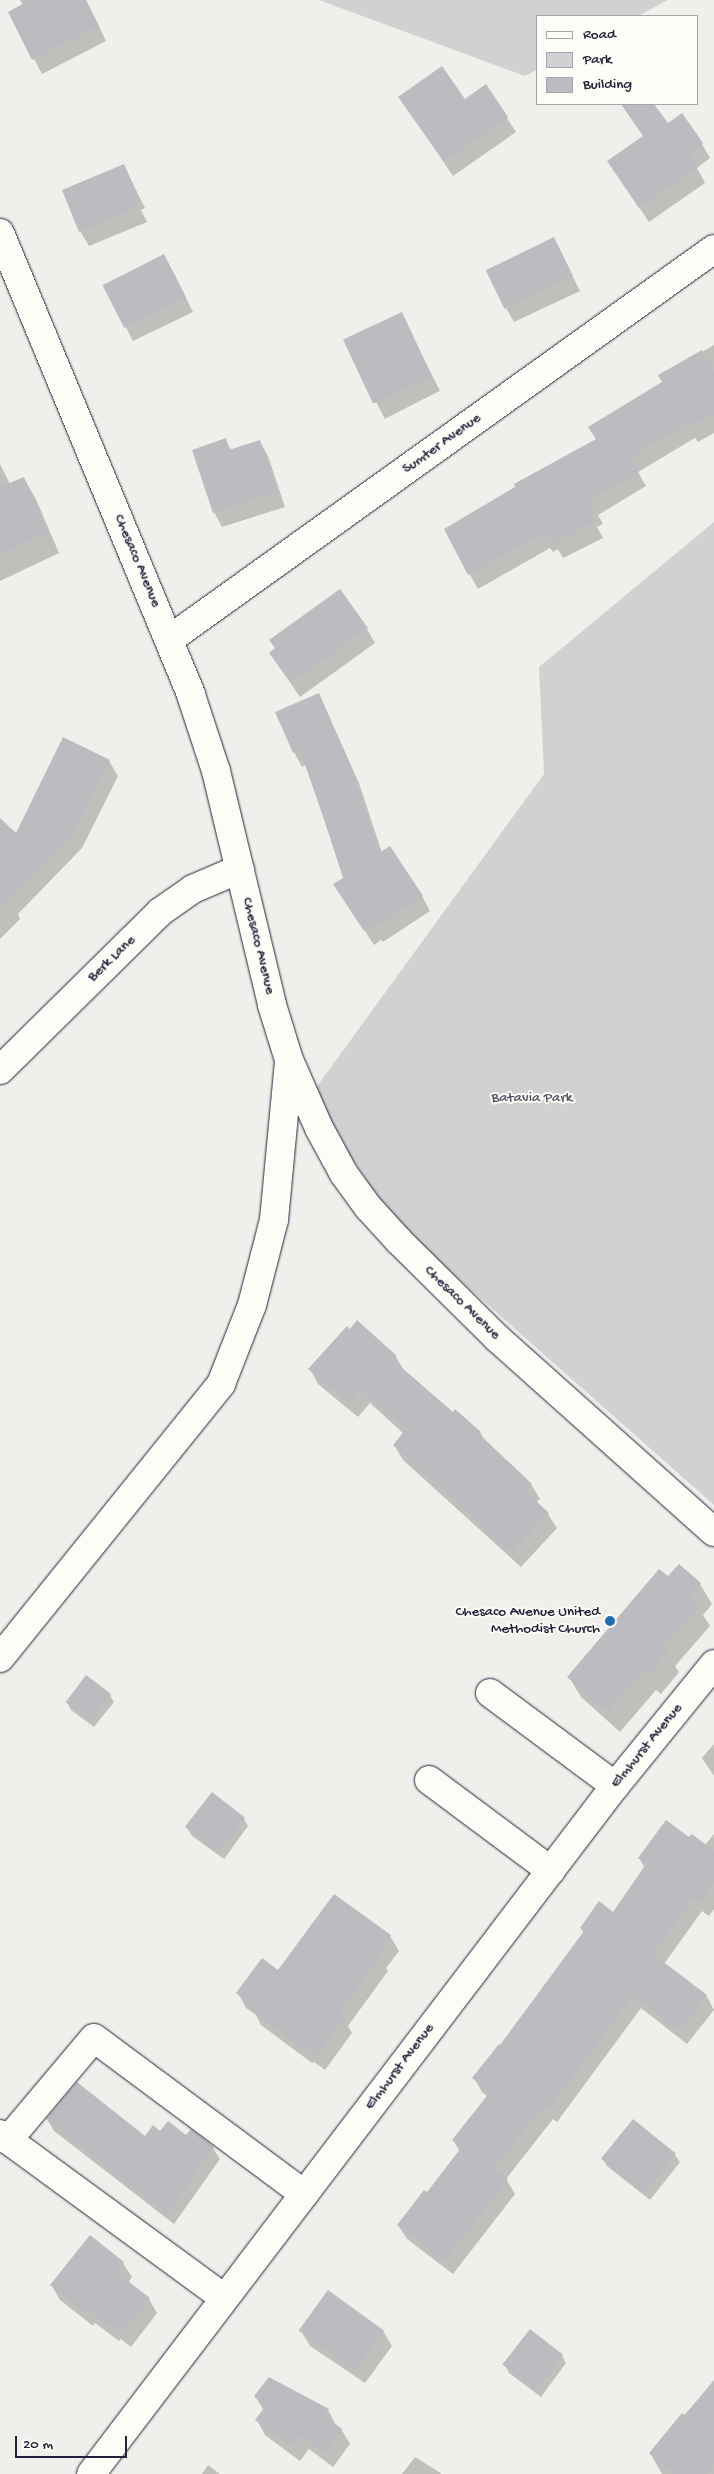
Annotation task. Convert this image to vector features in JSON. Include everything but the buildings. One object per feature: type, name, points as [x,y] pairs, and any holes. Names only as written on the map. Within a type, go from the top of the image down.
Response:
[{"type":"street","name":"Chesaco Avenue","points":[[0,233],[170,639],[191,695],[216,771],[272,1005],[289,1060],[319,1128],[344,1174],[368,1207],[399,1242],[497,1338],[714,1532]]},
{"type":"street","name":"Sumter Avenue","points":[[170,639],[714,250]]},
{"type":"street","name":"Berk Lane","points":[[0,1070],[160,912],[193,889],[240,869]]},
{"type":"street","points":[[0,1658],[221,1384],[252,1304],[274,1220],[289,1060]]},
{"type":"street","name":"Elmhurst Avenue","points":[[91,2474],[615,1786],[714,1664]]},
{"type":"street","points":[[490,1693],[615,1786]]},
{"type":"street","points":[[429,1780],[551,1871]]},
{"type":"street","points":[[224,2298],[4,2137],[94,2038],[304,2194]]},
{"type":"green space","points":[[319,0],[668,0],[640,15],[536,15],[536,70],[525,76]]},
{"type":"green space","name":"Batavia Park","points":[[714,522],[714,1505],[410,1236],[381,1201],[333,1131],[315,1089],[544,774],[539,667]]},
{"type":"place","name":"Chesaco Avenue United Methodist Church","points":[[610,1621]]}]
